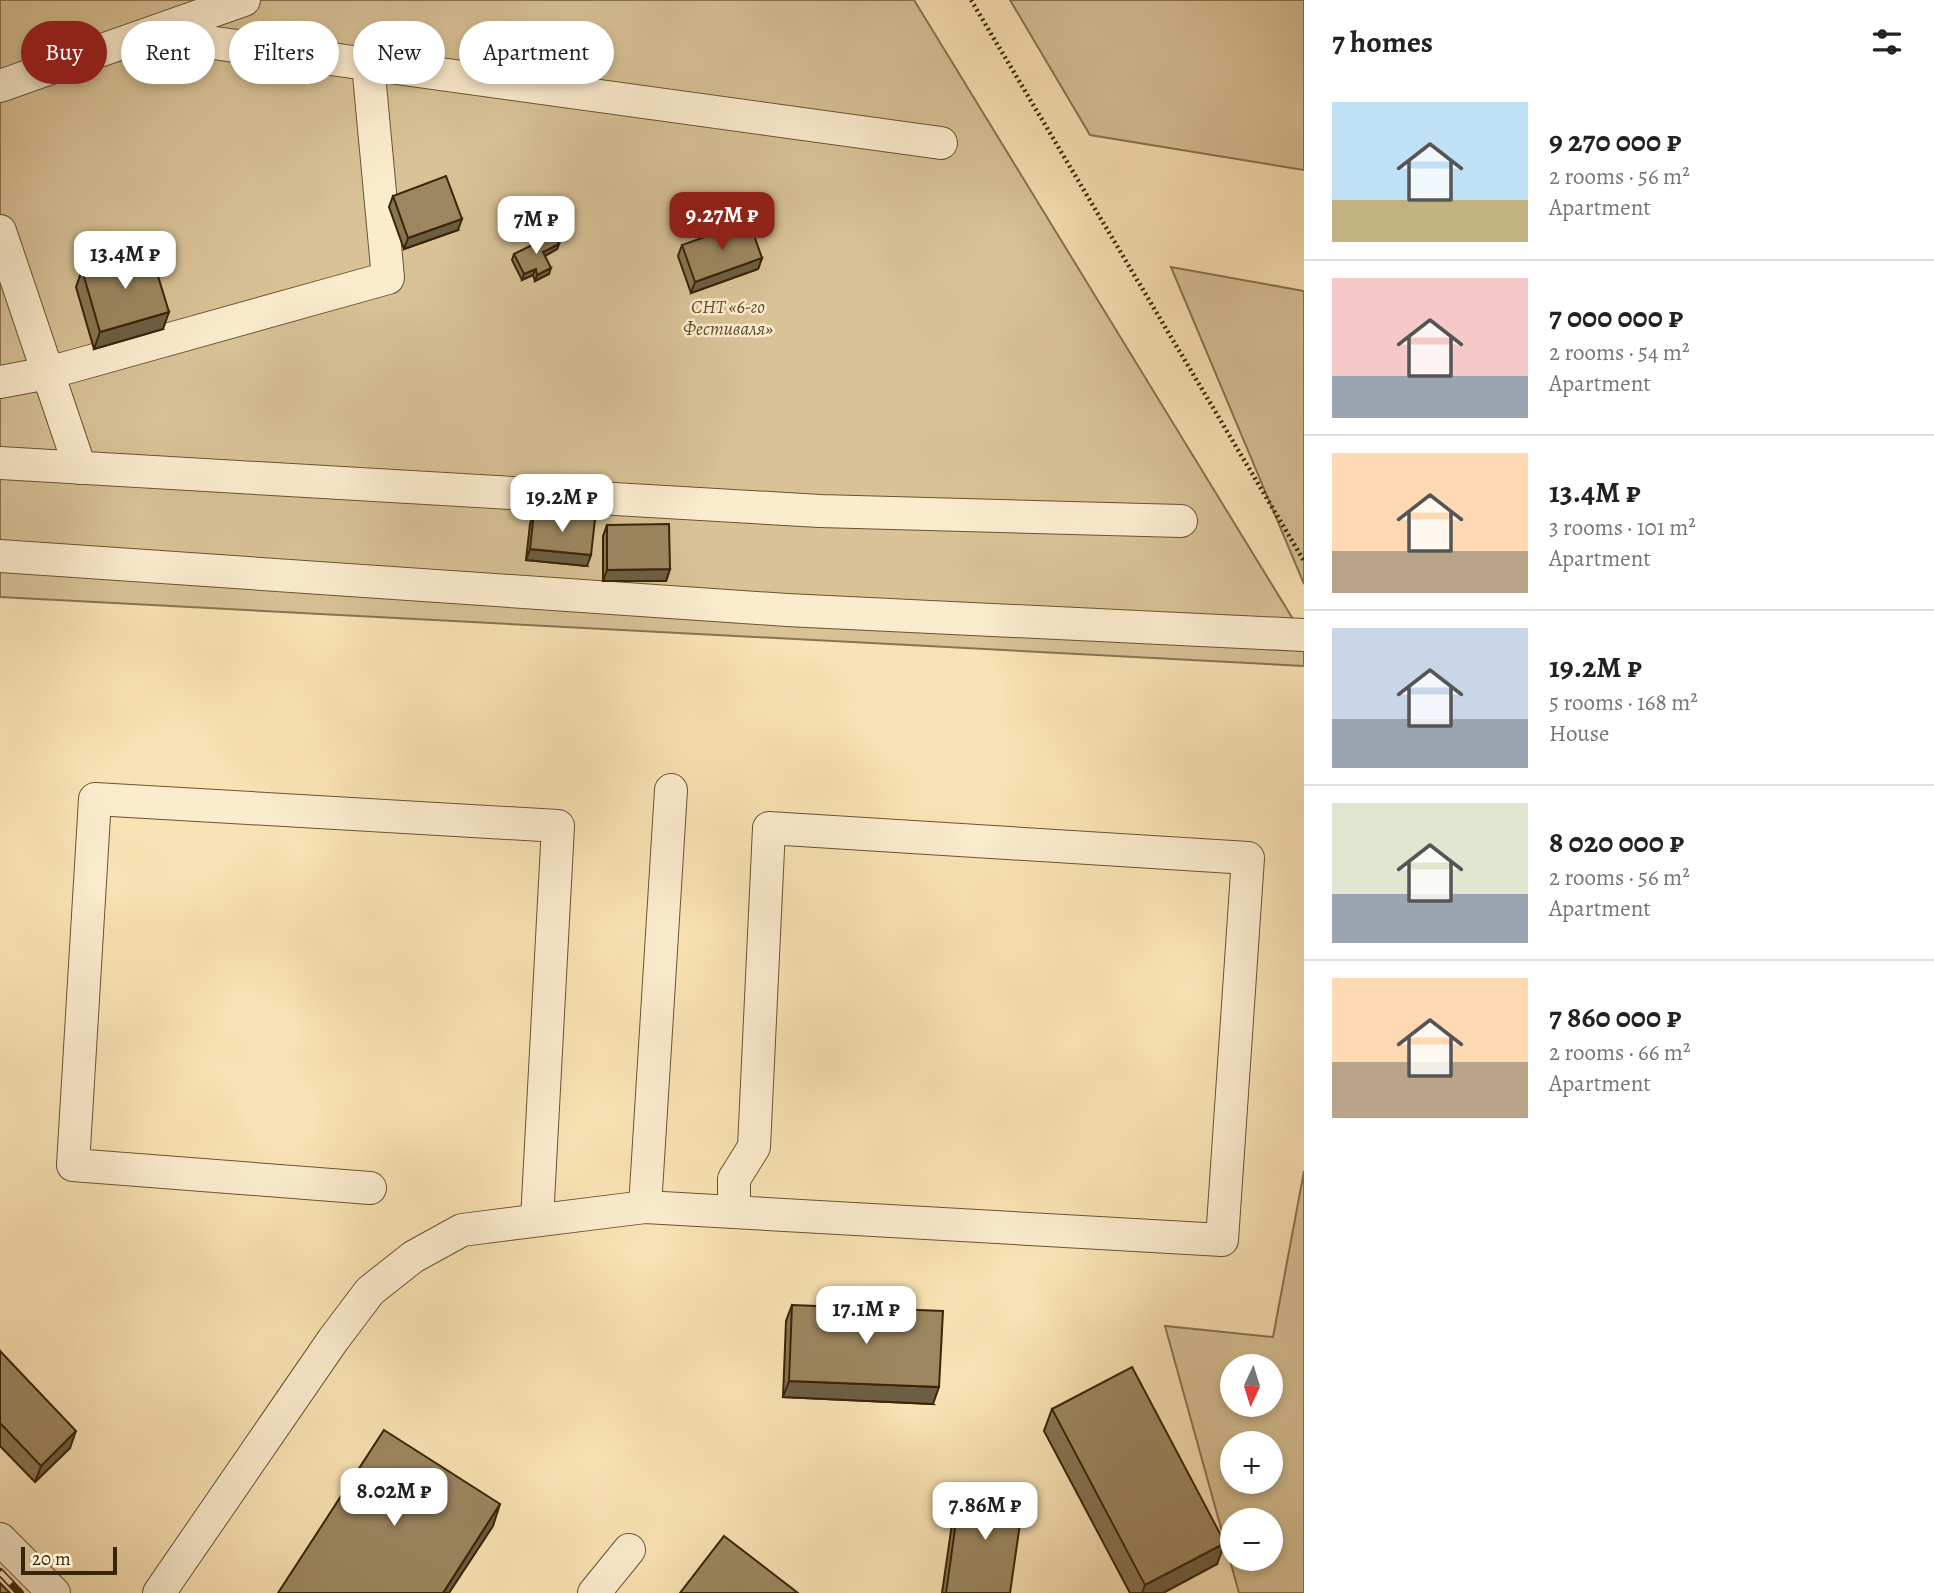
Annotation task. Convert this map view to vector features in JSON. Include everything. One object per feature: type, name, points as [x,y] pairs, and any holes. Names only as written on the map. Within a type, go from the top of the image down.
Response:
[{"type":"street","points":[[185,21],[244,0]]},
{"type":"street","points":[[215,43],[353,62]]},
{"type":"street","points":[[0,86],[121,44]]},
{"type":"street","points":[[445,75],[941,143]]},
{"type":"street","points":[[0,382],[48,373],[387,278],[370,84]]},
{"type":"street","points":[[0,231],[80,468]]},
{"type":"street","points":[[0,463],[820,511],[1181,521]]},
{"type":"street","points":[[0,556],[787,610],[1304,635]]},
{"type":"street","points":[[645,1207],[671,790]]},
{"type":"street","points":[[370,1188],[73,1165],[95,799],[558,826],[537,1220]]},
{"type":"street","points":[[159,1593],[332,1339],[370,1291],[413,1257],[461,1230],[645,1207],[1222,1240],[1248,858],[769,828],[754,1147],[734,1179],[734,1212]]},
{"type":"street","points":[[0,1539],[54,1593]]},
{"type":"street","points":[[594,1593],[629,1550]]},
{"type":"path","points":[[971,0],[1304,561]]},
{"type":"green space","name":"СНТ «6-го Фестиваля»","points":[[0,0],[914,0],[1304,637],[1304,666],[0,597]]},
{"type":"green space","points":[[1010,0],[1304,0],[1304,170],[1090,135]]},
{"type":"green space","points":[[1171,267],[1304,291],[1304,584]]},
{"type":"green space","points":[[1304,1171],[1304,1593],[1239,1593],[1233,1571],[1283,1571],[1283,1508],[1220,1508],[1220,1524],[1165,1326],[1273,1337]]},
{"type":"building","points":[[446,176],[462,219],[408,238],[393,196]]},
{"type":"building","points":[[749,221],[762,258],[695,282],[682,245]]},
{"type":"building","points":[[554,234],[559,244],[543,252],[551,268],[537,275],[536,269],[524,274],[514,254]]},
{"type":"building","points":[[150,250],[169,312],[100,332],[82,270]]},
{"type":"building","points":[[534,512],[595,519],[591,555],[530,549]]},
{"type":"building","points":[[669,524],[670,569],[607,570],[607,525]]},
{"type":"building","points":[[792,1305],[943,1311],[939,1387],[789,1381]]},
{"type":"building","points":[[0,1351],[76,1431],[41,1466],[0,1423]]},
{"type":"building","points":[[1132,1367],[1220,1534],[1220,1546],[1145,1585],[1052,1409]]},
{"type":"building","points":[[384,1430],[500,1504],[443,1593],[278,1593]]},
{"type":"building","points":[[961,1486],[1024,1496],[1010,1593],[946,1593]]},
{"type":"building","points":[[724,1536],[798,1593],[680,1593]]},
{"type":"building","points":[[0,1583],[10,1593],[0,1593]]},
{"type":"railway","points":[[0,1572],[20,1593]]}]
